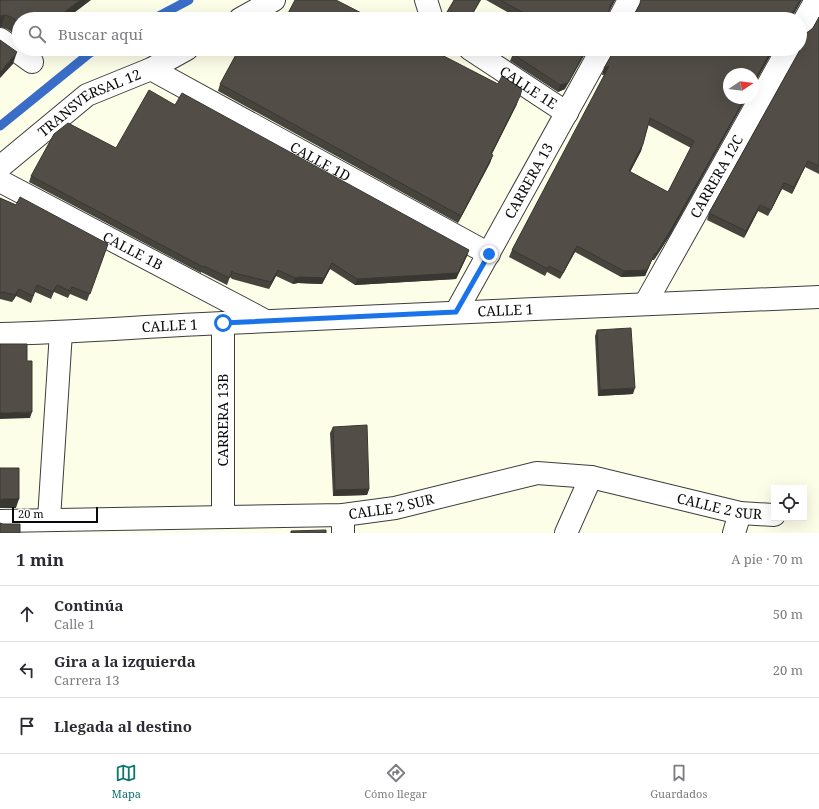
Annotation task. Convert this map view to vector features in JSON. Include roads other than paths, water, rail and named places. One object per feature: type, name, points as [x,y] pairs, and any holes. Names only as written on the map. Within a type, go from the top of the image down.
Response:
[{"type":"street","points":[[253,12],[274,0]]},
{"type":"street","points":[[623,12],[629,0]]},
{"type":"street","points":[[807,16],[816,0]]},
{"type":"street","points":[[0,39],[12,48]]},
{"type":"street","points":[[24,56],[32,62]]},
{"type":"street","name":"TRANSVERSAL 12","points":[[0,168],[87,96],[151,69],[174,56]]},
{"type":"street","name":"CALLE 1E","points":[[481,56],[567,113]]},
{"type":"street","name":"CARRERA 13","points":[[456,312],[598,56]]},
{"type":"street","name":"CARRERA 12C","points":[[644,304],[784,56]]},
{"type":"street","name":"CALLE 1D","points":[[151,69],[489,254]]},
{"type":"street","name":"CALLE 1B","points":[[0,181],[265,321]]},
{"type":"street","name":"CALLE 1","points":[[0,334],[456,312],[819,297]]},
{"type":"street","name":"CARRERA 13B","points":[[223,323],[223,517]]},
{"type":"street","points":[[39,524],[61,332]]},
{"type":"street","name":"CALLE 2 SUR","points":[[0,521],[39,524],[223,517],[343,524],[395,508],[538,473],[591,477],[740,512],[771,515]]},
{"type":"street","points":[[566,533],[591,477]]},
{"type":"street","points":[[734,533],[740,512]]},
{"type":"waterway","points":[[166,12],[189,0]]},
{"type":"waterway","points":[[0,126],[86,56]]}]
